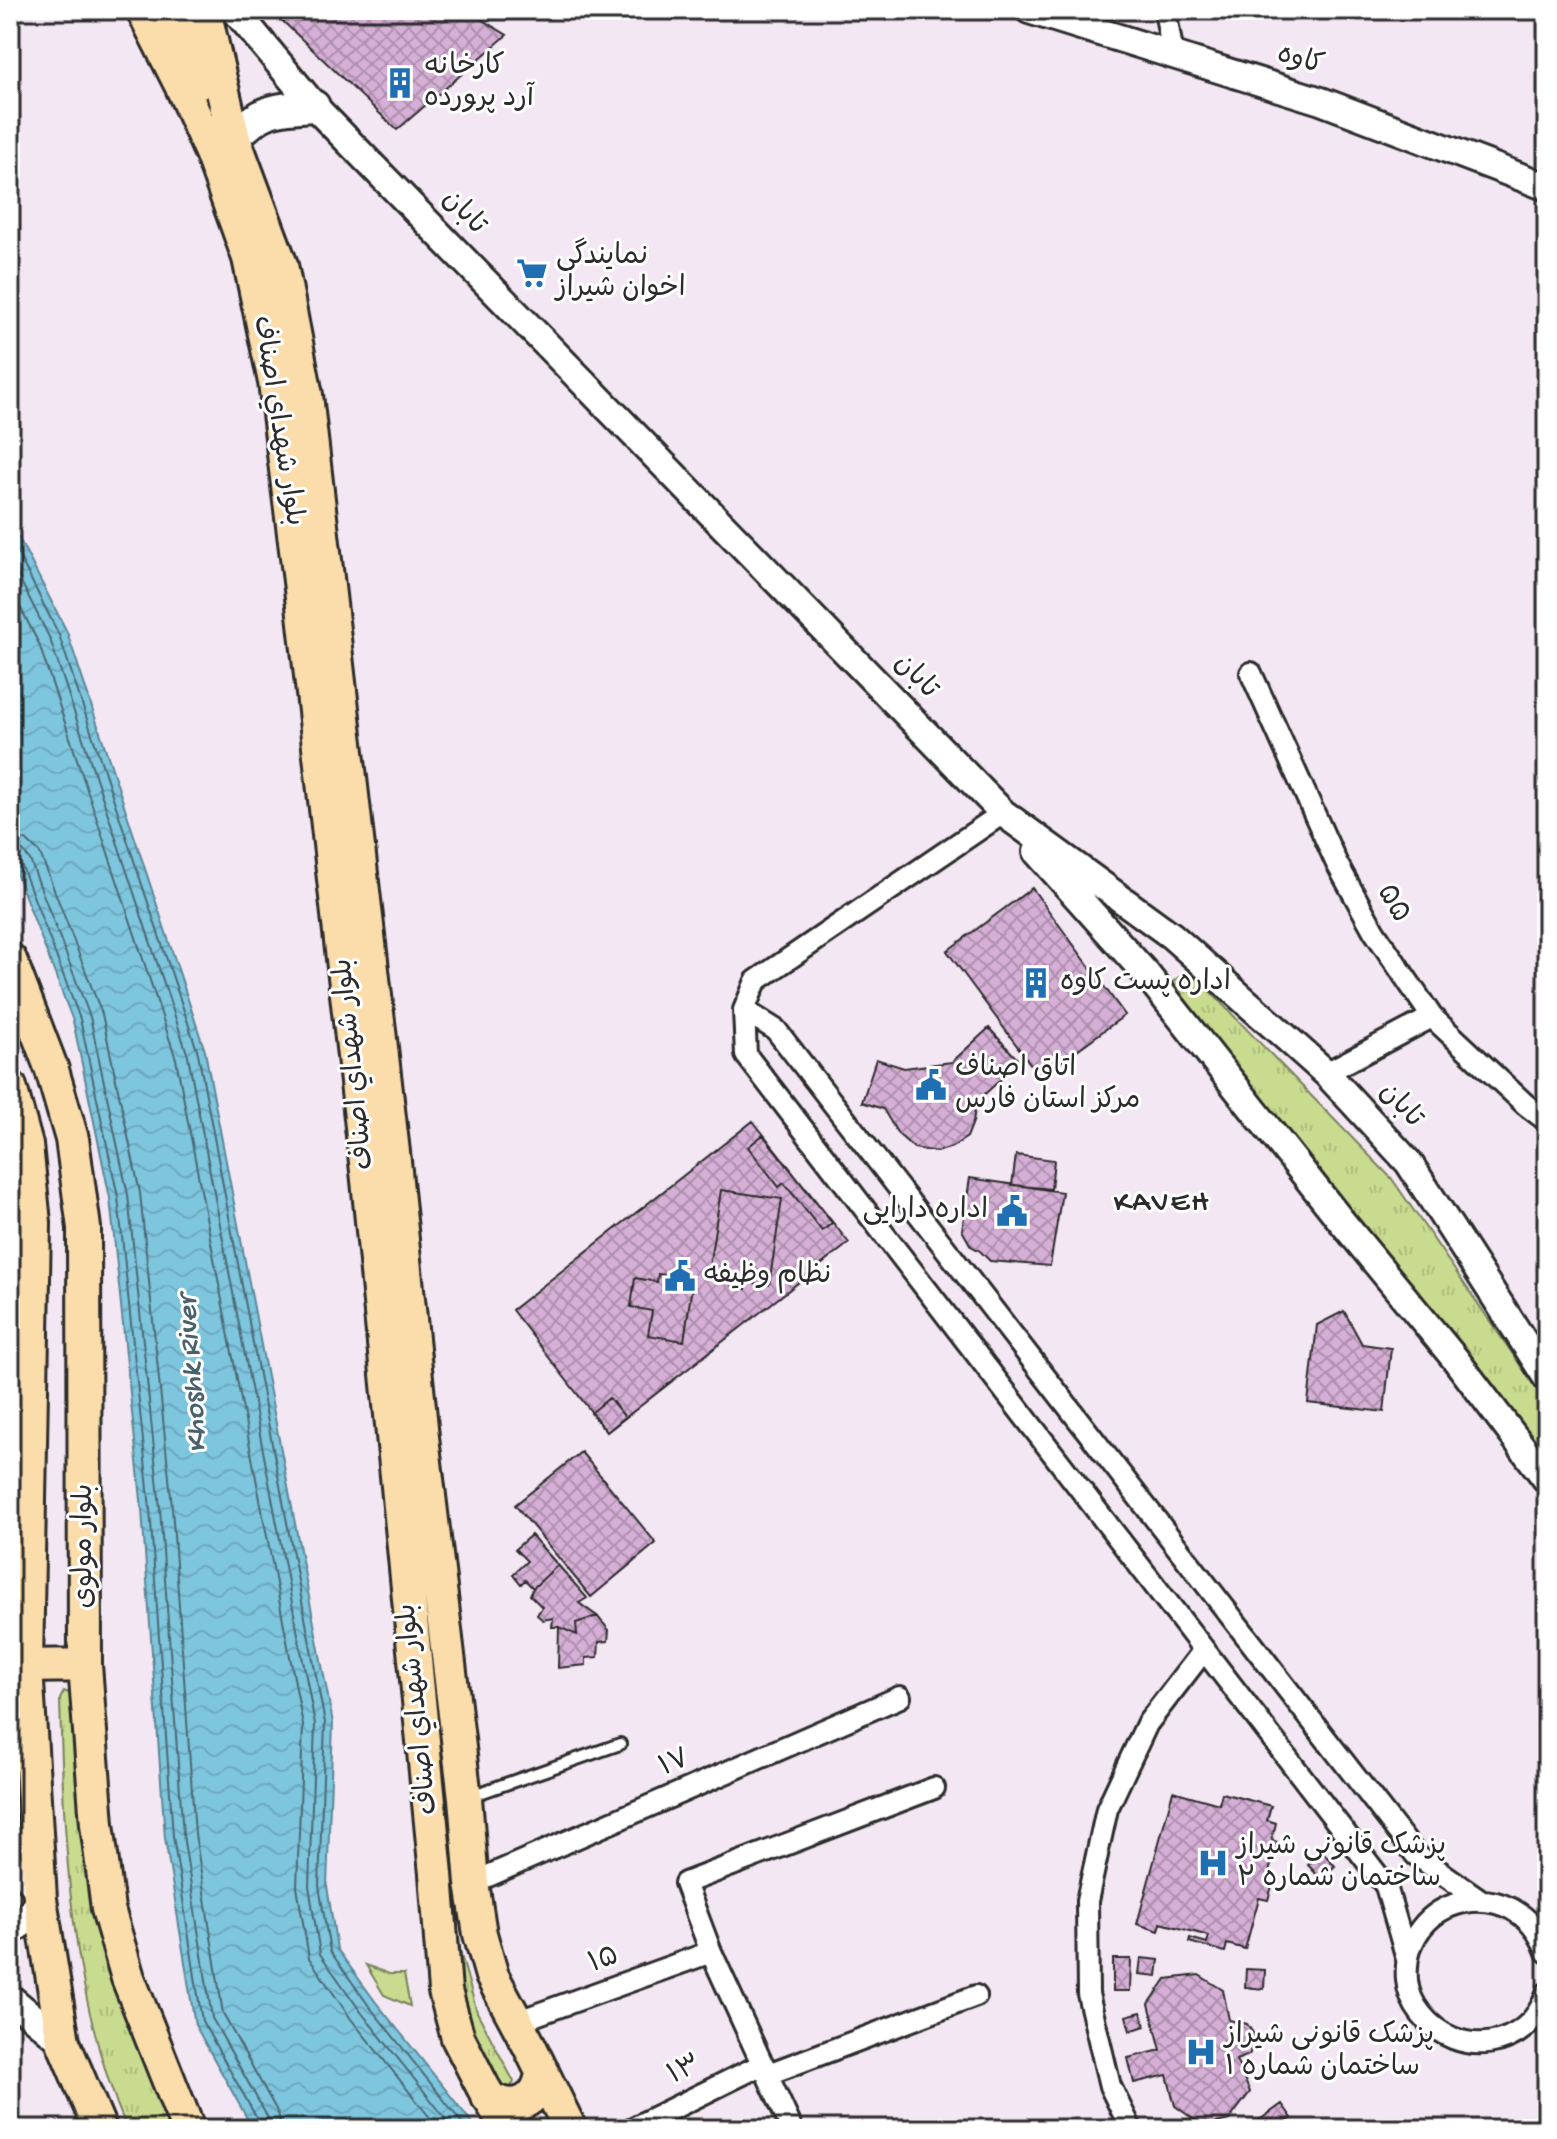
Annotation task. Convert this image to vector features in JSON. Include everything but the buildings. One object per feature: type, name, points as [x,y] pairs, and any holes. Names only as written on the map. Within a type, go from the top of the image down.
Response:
[{"type":"main road","name":"بلوار شهداي اصناف","points":[[143,10],[182,87],[223,147],[281,265],[306,395],[394,1161],[472,1883],[480,1934],[492,1976],[570,2129]]},
{"type":"main road","points":[[173,10],[223,147],[249,122],[266,112],[314,106]]},
{"type":"main road","name":"بلوار شهداي اصناف","points":[[204,10],[223,147],[275,382],[303,605],[368,1180],[445,1991],[458,2038],[508,2129]]},
{"type":"main road","name":"بلوار مولوی","points":[[10,960],[52,1070],[72,1139],[84,1228],[85,1665],[97,1824],[108,1909],[132,1991],[188,2129]]},
{"type":"main road","name":"بلوار مولوی","points":[[10,1087],[26,1145],[34,1223],[19,1534],[40,1899],[63,2042],[100,2129]]},
{"type":"main road","points":[[26,1666],[85,1665]]},
{"type":"main road","points":[[488,2097],[505,2105],[524,2102],[538,2089],[542,2071]]},
{"type":"street","name":"تابان","points":[[235,10],[314,106],[1003,813],[1172,936],[1326,1073],[1409,1163],[1547,1378]]},
{"type":"street","name":"کاوه","points":[[1029,10],[1321,101],[1547,187]]},
{"type":"street","points":[[1165,10],[1173,55]]},
{"type":"street","name":"۵۵","points":[[1251,673],[1336,862],[1374,931],[1432,1017],[1547,1121]]},
{"type":"street","points":[[1547,1480],[1456,1360],[1147,975],[1003,813],[756,981],[744,1010],[746,1055],[1386,1886],[1407,1959],[1407,1983],[1415,2007],[1430,2025],[1448,2037],[1470,2044],[1492,2043],[1513,2036],[1531,2022],[1544,2004],[1547,1993]]},
{"type":"street","points":[[744,1010],[776,1030],[1416,1855],[1479,1899]]},
{"type":"street","points":[[1326,1073],[1432,1017]]},
{"type":"street","points":[[1131,2129],[1110,2086],[1088,1994],[1087,1901],[1107,1809],[1147,1724],[1204,1650]]},
{"type":"street","name":"۱۷","points":[[472,1883],[900,1697]]},
{"type":"street","points":[[792,2129],[711,1952],[685,1883],[934,1788]]},
{"type":"street","points":[[10,1859],[40,1899],[24,1922],[10,1932]]},
{"type":"street","points":[[1407,1959],[1416,1935],[1432,1916],[1454,1903],[1479,1899],[1504,1904],[1526,1917],[1541,1936],[1547,1951]]},
{"type":"street","name":"۱۵","points":[[516,2022],[711,1952]]},
{"type":"street","name":"۱۳","points":[[631,2129],[765,2069],[976,1996]]},
{"type":"street","points":[[10,1998],[63,2042]]},
{"type":"lane","points":[[465,1798],[620,1744]]},
{"type":"green space","points":[[1187,976],[1198,979],[1392,1179],[1547,1404],[1547,1459],[1177,996],[1174,981]]},
{"type":"green space","points":[[64,1691],[71,1694],[79,1815],[94,1910],[177,2122],[165,2129],[127,2129],[93,2025],[81,1972],[68,1863],[60,1699]]},
{"type":"green space","points":[[442,1797],[461,1955],[477,2012],[514,2082],[510,2088],[502,2089],[461,2020]]},
{"type":"green space","points":[[366,1965],[389,1974],[404,1974],[410,2006],[384,1995]]},
{"type":"water","name":"Khoshk River","points":[[10,521],[67,632],[205,1051],[333,1723],[327,1886],[337,1949],[477,2129],[253,2129],[195,2025],[165,1838],[142,1510],[110,1198],[73,1021],[10,857]]},
{"type":"place","name":"کارخانه آرد پرورده","points":[[400,83]]},
{"type":"place","name":"نمایندگی اخوان شیراز","points":[[532,273]]},
{"type":"place","name":"اداره پست کاوه","points":[[1036,983]]},
{"type":"place","name":"اتاق اصناف مرکز استان فارس","points":[[931,1085]]},
{"type":"place","name":"اداره دارایی","points":[[1012,1211]]},
{"type":"place","name":"نظام وظیفه","points":[[680,1276]]},
{"type":"place","name":"پزشک قانونی شیراز ساختمان شماره ٣","points":[[1213,1863]]},
{"type":"place","name":"پزشک قانونی شیراز ساختمان شماره ۱","points":[[1201,2052]]},
{"type":"district","name":"KAVEH","points":[[1162,1204]]}]
